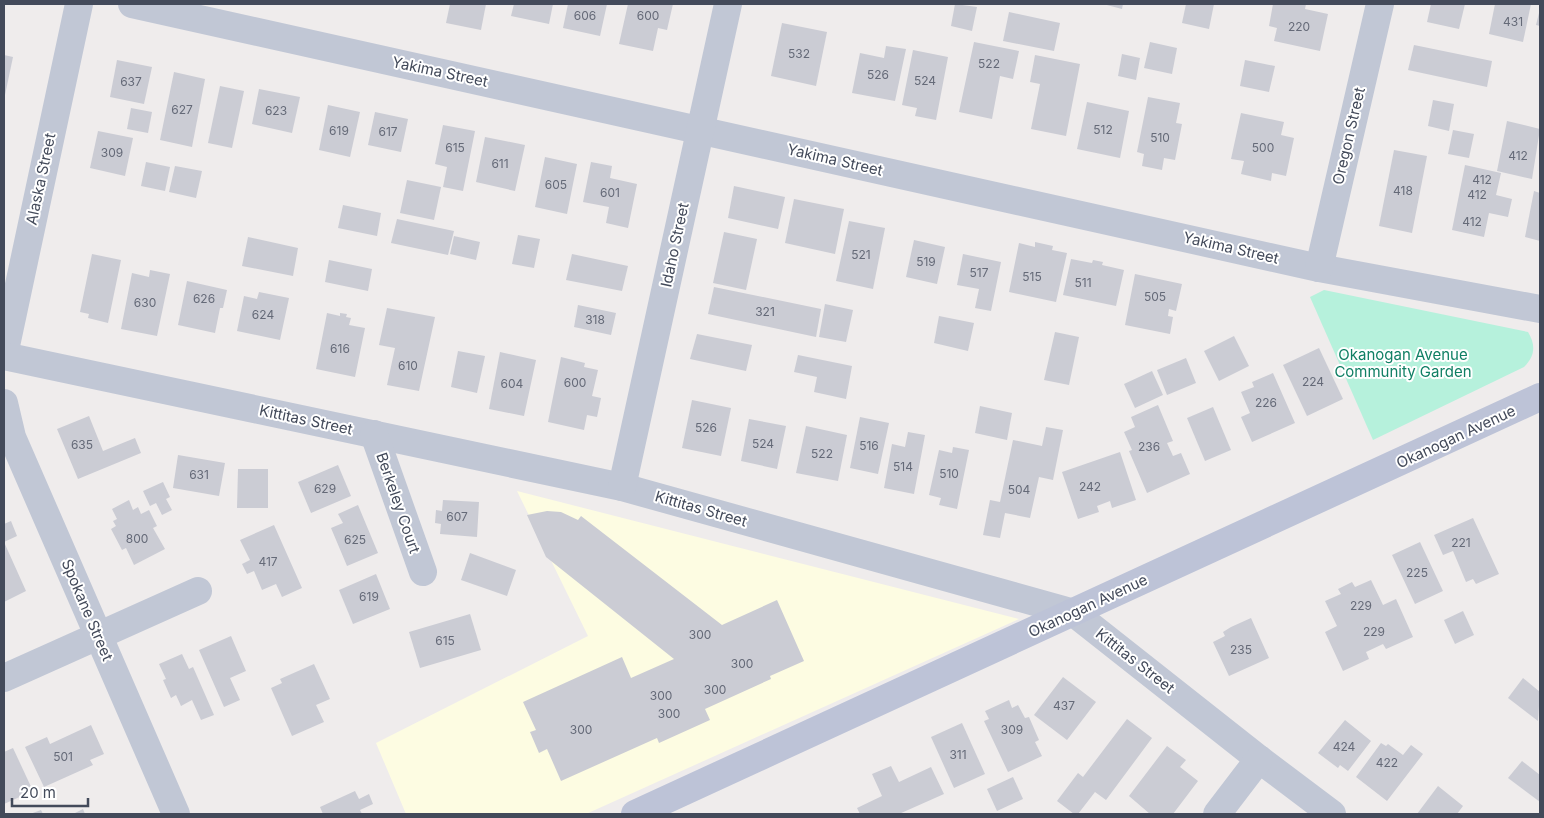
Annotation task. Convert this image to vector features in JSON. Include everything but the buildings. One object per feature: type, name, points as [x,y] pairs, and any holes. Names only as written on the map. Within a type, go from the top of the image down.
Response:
[{"type":"street","name":"Alaska Street","points":[[4,355],[79,4]]},
{"type":"street","name":"Yakima Street","points":[[132,4],[701,129],[1319,268],[1540,309]]},
{"type":"street","name":"Idaho Street","points":[[622,487],[728,4]]},
{"type":"street","name":"Oregon Street","points":[[1319,268],[1380,4]]},
{"type":"street","name":"Kittitas Street","points":[[4,355],[622,487],[1074,613],[1258,759],[1332,814]]},
{"type":"street","name":"Okanogan Avenue","points":[[635,814],[1540,397]]},
{"type":"street","name":"Spokane Street","points":[[4,403],[12,437],[176,814]]},
{"type":"street","name":"Berkeley Court","points":[[374,434],[423,572]]},
{"type":"street","points":[[4,678],[198,591]]},
{"type":"street","points":[[1217,814],[1258,759]]},
{"type":"shaded area","points":[[517,491],[1019,619],[586,814],[406,814],[376,743],[588,636]]},
{"type":"green space","name":"Okanogan Avenue Community Garden","points":[[1324,290],[1528,332],[1533,346],[1532,355],[1524,367],[1373,440],[1310,297]]}]
